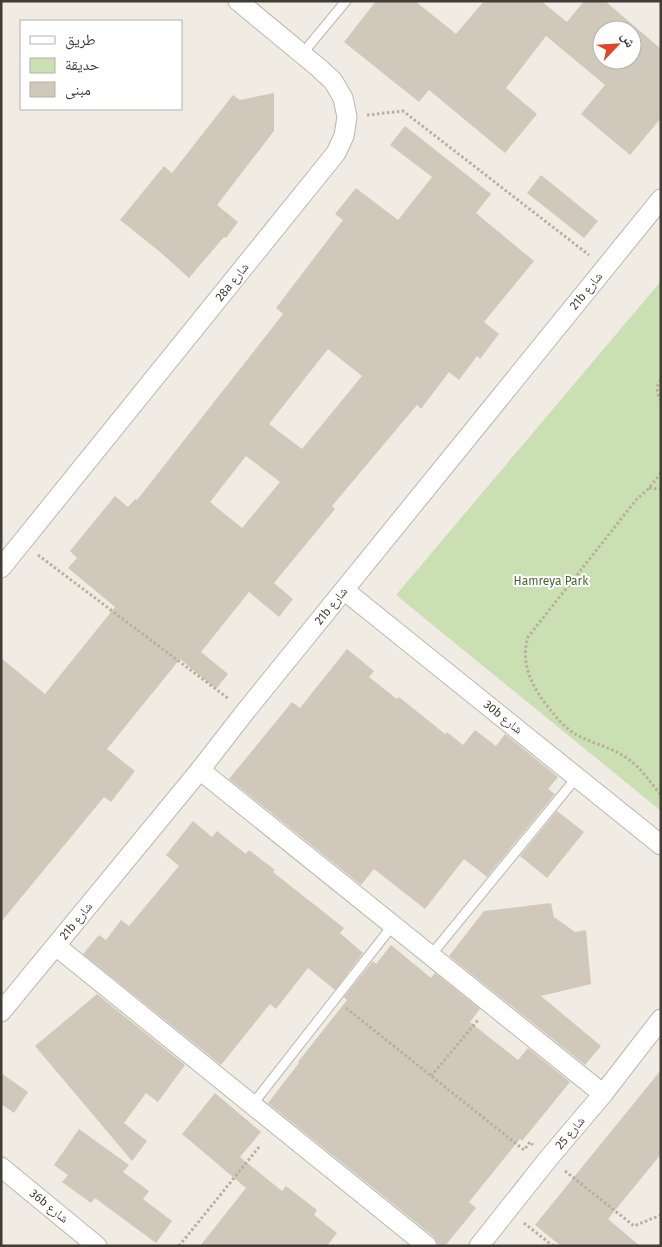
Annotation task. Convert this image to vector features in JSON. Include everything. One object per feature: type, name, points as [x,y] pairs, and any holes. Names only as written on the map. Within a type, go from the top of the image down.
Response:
[{"type":"street","name":"28a شارع","points":[[1,568],[336,153],[344,136],[347,117],[343,98],[333,81],[238,1]]},
{"type":"street","name":"21b شارع","points":[[1,1012],[200,770],[661,199]]},
{"type":"street","name":"30b شارع","points":[[344,590],[661,844]]},
{"type":"street","points":[[200,770],[603,1094]]},
{"type":"street","points":[[56,946],[427,1246]]},
{"type":"street","name":"شارع 25","points":[[479,1246],[548,1158],[603,1094],[661,1019]]},
{"type":"street","name":"36b شارع","points":[[1,1167],[97,1246]]},
{"type":"lane","points":[[302,54],[346,1]]},
{"type":"lane","points":[[431,955],[577,777]]},
{"type":"lane","points":[[252,1105],[393,924]]},
{"type":"path","points":[[347,117],[403,111],[605,268]]},
{"type":"path","points":[[661,380],[657,385],[657,395],[661,400]]},
{"type":"path","points":[[661,473],[636,500],[528,637],[525,646],[526,662],[531,680],[541,699],[559,721],[574,734],[610,749],[630,760],[661,796]]},
{"type":"path","points":[[649,488],[661,489]]},
{"type":"path","points":[[22,543],[245,712]]},
{"type":"path","points":[[334,999],[524,1150],[530,1142],[634,1226],[661,1215]]},
{"type":"path","points":[[430,1076],[492,1004]]},
{"type":"path","points":[[179,1246],[259,1147]]},
{"type":"path","points":[[507,1210],[553,1246]]},
{"type":"green space","name":"Hamreya Park","points":[[661,281],[661,811],[396,595]]},
{"type":"building","points":[[376,1],[415,1],[456,34],[484,1],[541,1],[567,22],[584,1],[605,1],[627,20],[592,20],[592,70],[642,70],[642,33],[661,49],[661,118],[630,155],[581,114],[605,85],[546,36],[506,88],[537,114],[505,153],[429,90],[419,102],[344,42]]},
{"type":"building","points":[[274,93],[274,131],[217,205],[238,222],[226,238],[224,237],[189,278],[120,220],[164,166],[172,173],[233,95],[240,100]]},
{"type":"building","points":[[405,126],[491,194],[476,213],[534,261],[484,322],[499,334],[480,359],[477,356],[459,380],[449,372],[421,409],[417,405],[332,506],[335,509],[274,583],[293,599],[279,617],[249,592],[201,652],[228,674],[216,689],[180,659],[107,749],[135,771],[111,802],[104,797],[1,922],[1,658],[45,694],[115,607],[68,568],[77,558],[70,551],[115,496],[128,507],[135,499],[137,500],[283,314],[276,308],[343,220],[335,214],[356,188],[398,220],[432,177],[390,145]],"holes":[[[328,349],[362,376],[302,449],[269,424]],[[246,456],[280,482],[242,528],[210,502]]]},
{"type":"building","points":[[541,175],[598,221],[584,238],[527,193]]},
{"type":"building","points":[[347,649],[374,671],[369,677],[397,699],[399,697],[445,734],[447,732],[463,745],[475,730],[496,746],[505,734],[558,777],[548,789],[555,794],[487,877],[464,859],[425,909],[374,869],[361,885],[229,779],[292,702],[300,708]]},
{"type":"building","points":[[557,811],[584,832],[547,878],[520,856]]},
{"type":"building","points":[[193,821],[212,837],[217,831],[246,854],[249,850],[275,870],[273,872],[344,928],[340,933],[363,953],[335,990],[308,968],[276,1009],[270,1004],[221,1065],[83,954],[99,935],[106,940],[121,920],[129,926],[179,866],[166,855]]},
{"type":"building","points":[[551,903],[554,917],[575,932],[586,930],[591,984],[541,996],[601,1046],[585,1065],[449,956],[484,911]]},
{"type":"building","points":[[391,945],[431,978],[435,973],[480,1009],[470,1022],[518,1060],[528,1048],[570,1082],[522,1141],[520,1139],[469,1202],[476,1208],[445,1246],[438,1246],[434,1237],[268,1103],[347,1000],[344,997],[373,961],[376,964]]},
{"type":"building","points":[[97,994],[185,1065],[158,1102],[146,1093],[124,1123],[147,1141],[132,1161],[35,1046]]},
{"type":"building","points":[[661,1070],[661,1154],[608,1219],[640,1246],[561,1246],[535,1225]]},
{"type":"building","points":[[1,1073],[28,1092],[14,1113],[1,1104]]},
{"type":"building","points":[[215,1093],[261,1132],[240,1157],[282,1191],[286,1186],[317,1210],[314,1215],[337,1233],[327,1246],[200,1246],[246,1188],[182,1134]]},
{"type":"building","points":[[79,1129],[129,1165],[123,1172],[149,1191],[143,1199],[172,1221],[156,1243],[95,1198],[91,1203],[62,1182],[68,1175],[54,1165]]}]
